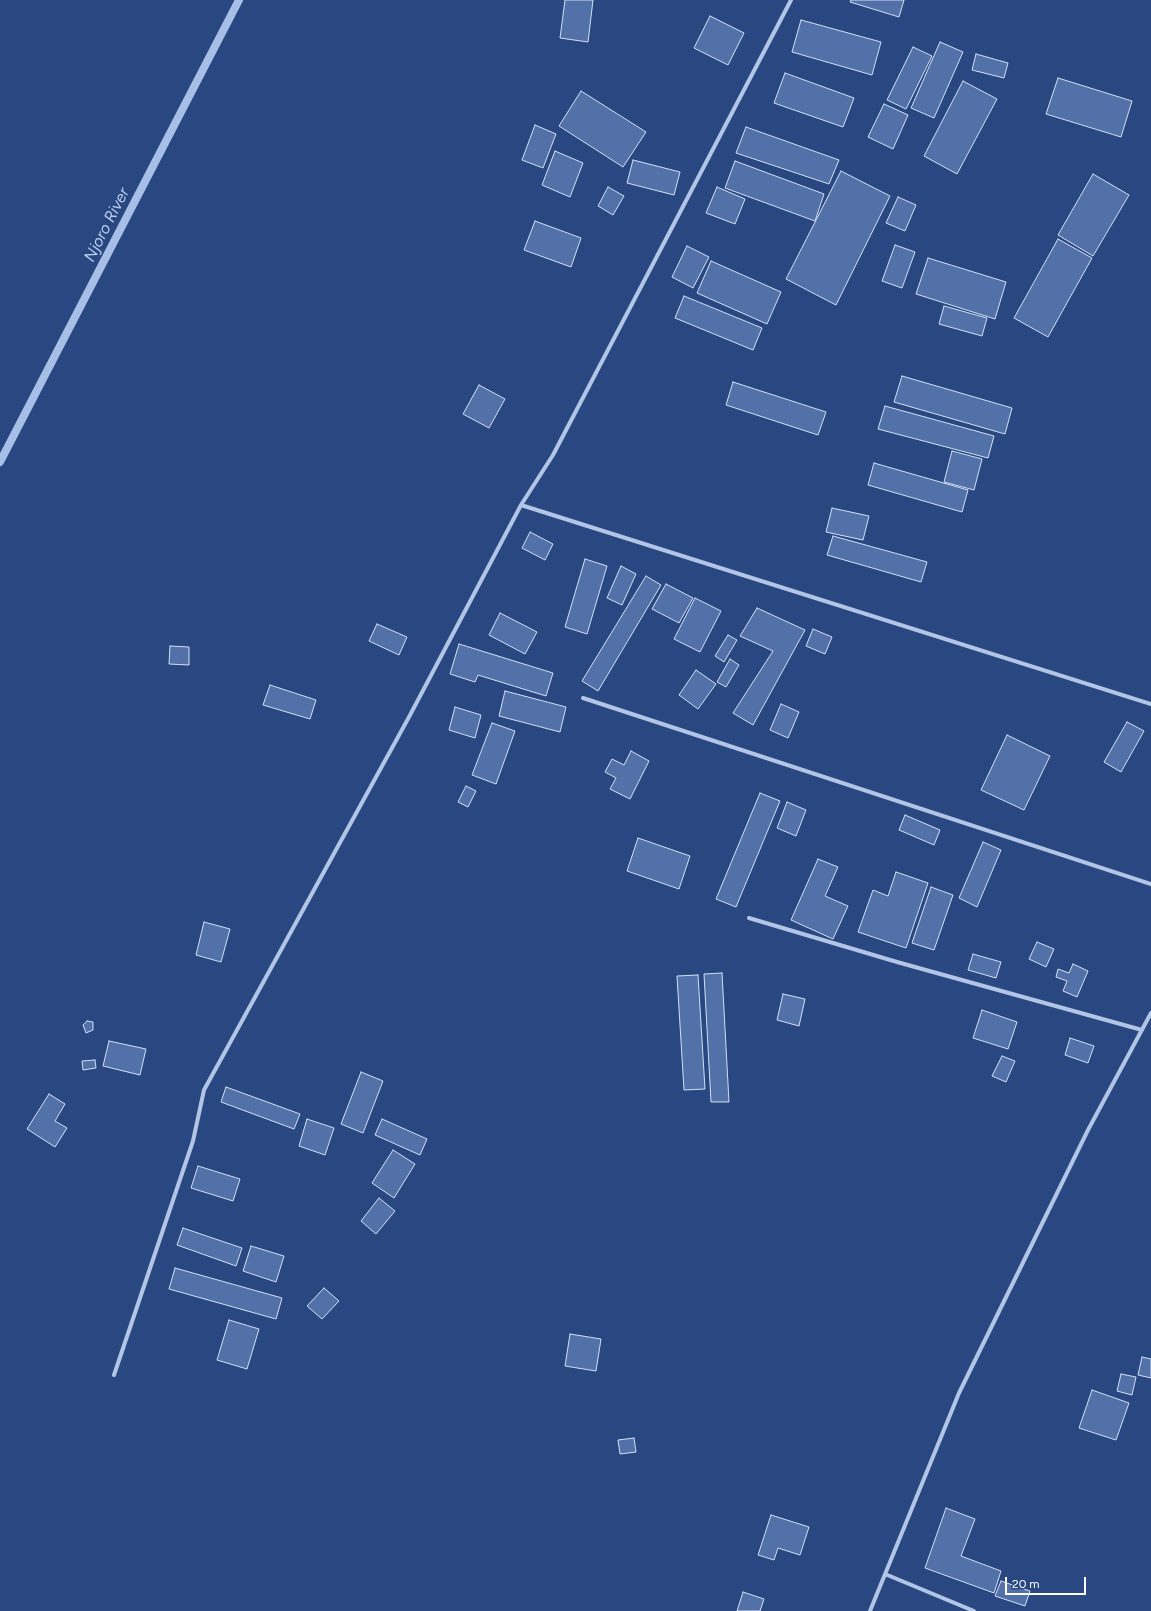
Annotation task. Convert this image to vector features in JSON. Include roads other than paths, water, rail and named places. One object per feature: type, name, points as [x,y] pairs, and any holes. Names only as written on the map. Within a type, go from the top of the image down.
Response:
[{"type":"street","points":[[114,1375],[193,1141],[204,1090],[408,717],[521,506],[553,455],[791,0]]},
{"type":"street","points":[[521,506],[1151,704]]},
{"type":"street","points":[[583,698],[1151,884]]},
{"type":"street","points":[[749,918],[897,962],[1142,1030]]},
{"type":"street","points":[[870,1611],[959,1393],[1088,1130],[1151,1012]]},
{"type":"street","points":[[885,1574],[974,1611]]},
{"type":"waterway","name":"Njoro River","points":[[0,462],[239,0]]}]
